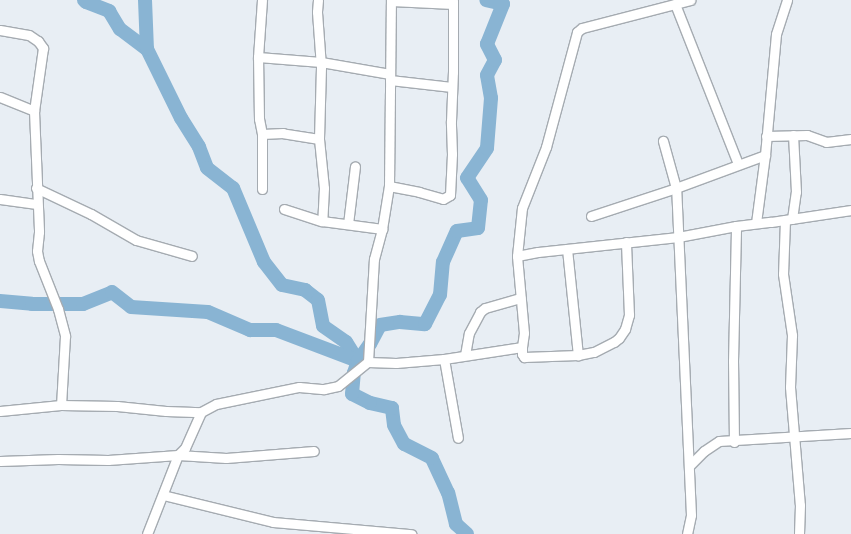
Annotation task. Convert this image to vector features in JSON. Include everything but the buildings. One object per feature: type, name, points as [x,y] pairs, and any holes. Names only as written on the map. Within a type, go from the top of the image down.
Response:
[{"type":"street","points":[[262,0],[258,56],[258,119],[262,134],[262,189]]},
{"type":"street","points":[[318,0],[316,12],[321,62],[319,139],[324,188],[322,221]]},
{"type":"street","points":[[626,242],[629,315],[625,329],[619,338],[606,347],[594,352],[578,355],[524,357],[522,354],[522,347],[524,333],[516,256],[522,208],[546,147],[577,32],[582,28],[690,0]]},
{"type":"street","points":[[756,223],[774,73],[776,34],[787,0]]},
{"type":"street","points":[[368,362],[374,258],[382,229],[389,186],[391,1],[453,2],[450,121],[452,154],[450,196],[443,199],[420,192],[389,186]]},
{"type":"street","points":[[675,4],[738,164]]},
{"type":"street","points":[[0,30],[29,35],[38,41],[43,48],[43,57],[34,111],[39,261],[58,309],[65,336],[61,405]]},
{"type":"street","points":[[258,56],[321,62],[390,77],[452,87]]},
{"type":"street","points":[[0,97],[34,111]]},
{"type":"street","points":[[262,134],[284,133],[319,139]]},
{"type":"street","points":[[793,135],[796,192],[789,220],[783,274],[792,335],[790,387],[800,505],[799,534]]},
{"type":"street","points":[[766,136],[813,136],[826,142],[851,139]]},
{"type":"street","points":[[663,141],[676,188],[691,515],[690,526],[687,534]]},
{"type":"street","points":[[591,216],[676,188],[765,154]]},
{"type":"street","points":[[348,224],[355,166]]},
{"type":"street","points":[[36,188],[91,214],[136,240],[192,256]]},
{"type":"street","points":[[0,199],[37,204]]},
{"type":"street","points":[[284,209],[322,221],[382,229]]},
{"type":"street","points":[[516,256],[678,237],[736,226],[789,220],[851,210]]},
{"type":"street","points":[[734,442],[733,337],[736,226]]},
{"type":"street","points":[[567,249],[578,355]]},
{"type":"street","points":[[465,355],[469,332],[477,315],[483,309],[521,298]]},
{"type":"street","points":[[0,411],[61,405],[117,406],[166,411],[201,412],[216,404],[299,387],[324,389],[338,386],[368,362],[396,363],[444,359],[522,347]]},
{"type":"street","points":[[444,359],[458,438]]},
{"type":"street","points":[[147,534],[178,455],[185,448],[201,412]]},
{"type":"street","points":[[689,466],[712,445],[719,442],[734,442],[794,435],[851,433]]},
{"type":"street","points":[[0,461],[58,459],[108,460],[178,455],[226,458],[314,450]]},
{"type":"street","points":[[163,495],[302,530],[406,534]]},
{"type":"waterway","points":[[84,0],[109,11],[120,29],[147,49],[181,118],[199,147],[207,168],[233,188],[264,262],[282,285],[305,290],[318,300],[323,326],[346,342],[358,361]]},
{"type":"waterway","points":[[145,0],[147,49]]},
{"type":"waterway","points":[[467,534],[456,524],[448,493],[432,458],[404,444],[394,425],[392,408],[370,403],[352,394],[354,373],[358,361],[370,344],[380,325],[400,322],[425,324],[440,295],[443,262],[457,231],[478,228],[481,200],[467,178],[487,148],[491,98],[487,75],[495,60],[487,44],[503,4],[486,0]]},
{"type":"waterway","points":[[0,301],[32,304],[83,304],[112,292],[131,307],[208,312],[250,330],[276,330],[358,361]]}]
